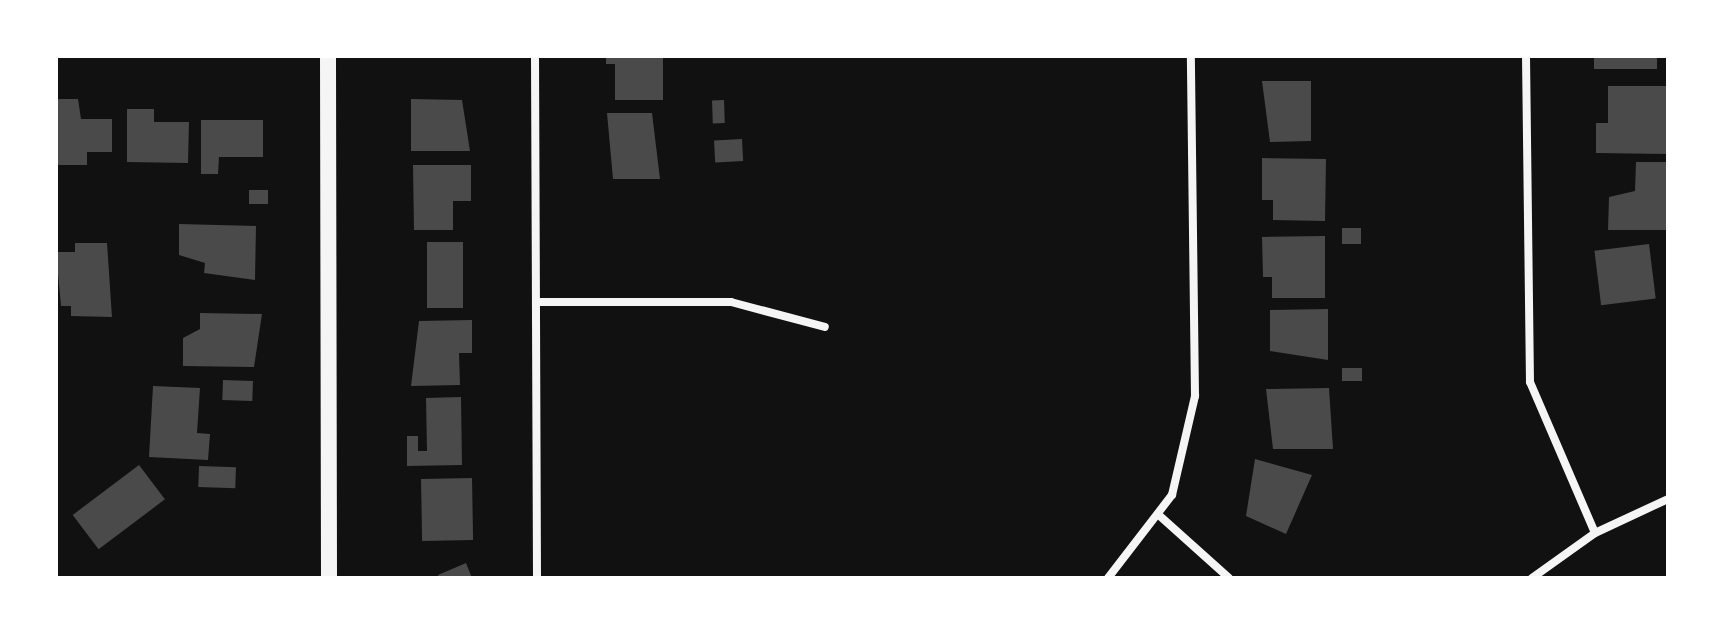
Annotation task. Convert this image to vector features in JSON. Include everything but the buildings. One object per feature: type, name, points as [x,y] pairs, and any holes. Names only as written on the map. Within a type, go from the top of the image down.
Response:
[{"type":"main road","points":[[328,56],[329,578]]},
{"type":"street","points":[[535,56],[537,578]]},
{"type":"street","points":[[1108,578],[1161,517],[1182,467],[1195,396],[1191,56]]},
{"type":"street","points":[[1526,56],[1530,382],[1595,533]]},
{"type":"street","points":[[536,302],[731,302],[825,327]]},
{"type":"street","points":[[1532,578],[1595,533],[1668,499]]},
{"type":"street","points":[[1161,517],[1229,578]]}]
